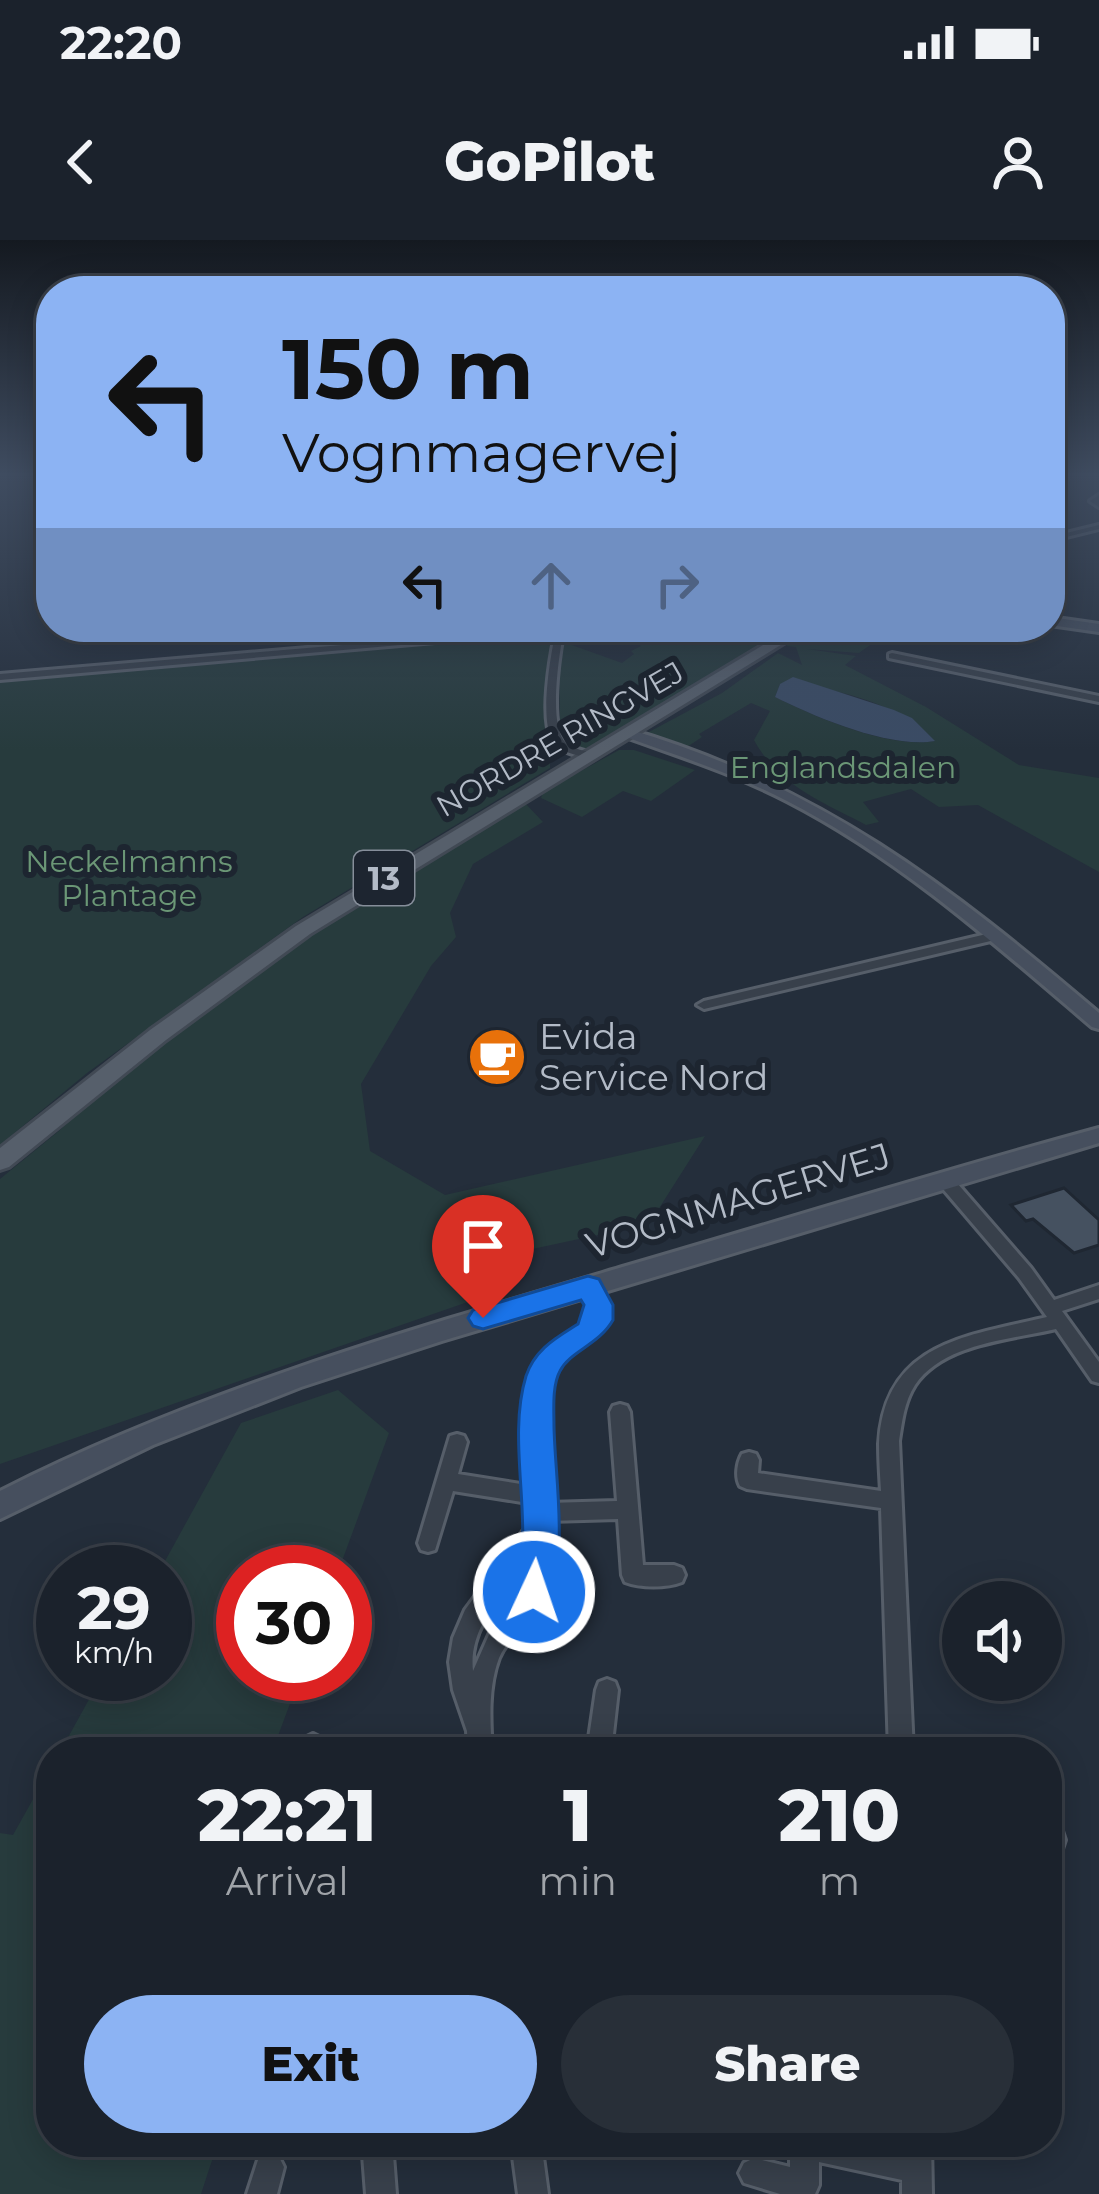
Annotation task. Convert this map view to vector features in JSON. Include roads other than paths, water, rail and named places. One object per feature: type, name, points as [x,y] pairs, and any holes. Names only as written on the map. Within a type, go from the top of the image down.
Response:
[{"type":"main road","name":"NORDRE RINGVEJ","points":[[0,1161],[158,1034],[303,930],[778,642]]},
{"type":"street","points":[[1065,624],[1099,628]]},
{"type":"street","points":[[0,676],[399,642]]},
{"type":"street","points":[[557,642],[555,734],[563,745],[591,756]]},
{"type":"street","points":[[892,656],[1099,699]]},
{"type":"street","points":[[628,733],[793,798],[884,852],[1099,1023]]},
{"type":"street","points":[[704,1005],[995,936]]},
{"type":"street","name":"VOGNMAGERVEJ","points":[[0,1506],[180,1420],[332,1366],[1099,1135]]},
{"type":"street","points":[[944,1179],[1056,1315],[1099,1376]]},
{"type":"street","points":[[478,1737],[490,1654],[499,1636],[525,1611],[534,1592],[539,1556],[542,1375],[552,1357],[589,1332],[598,1320],[598,1305],[588,1287]]},
{"type":"street","points":[[901,1737],[891,1406],[917,1364],[1056,1315],[1099,1292]]},
{"type":"street","name":"VOGNMAGERVEJ","points":[[0,1524],[184,1430],[332,1366]]},
{"type":"street","points":[[620,1412],[633,1575],[674,1574]]},
{"type":"street","points":[[428,1543],[457,1442]]},
{"type":"street","points":[[748,1460],[747,1480],[891,1501]]},
{"type":"street","points":[[446,1481],[537,1512],[628,1510]]},
{"type":"street","points":[[477,1737],[464,1695],[462,1655],[467,1624],[537,1512]]},
{"type":"street","points":[[600,1737],[607,1690]]},
{"type":"street","points":[[378,2157],[381,2194]]},
{"type":"street","points":[[528,2157],[533,2194]]},
{"type":"street","points":[[754,2174],[804,2185],[805,2157]]},
{"type":"street","points":[[867,2157],[916,2168]]},
{"type":"water","points":[[793,677],[912,718],[935,741],[875,736],[775,697],[780,684]]},
{"type":"place","name":"Evida Service Nord","points":[[497,1057]]},
{"type":"park label","name":"Englandsdalen","points":[[843,767]]},
{"type":"park label","name":"Neckelmanns Plantage","points":[[129,878]]}]
